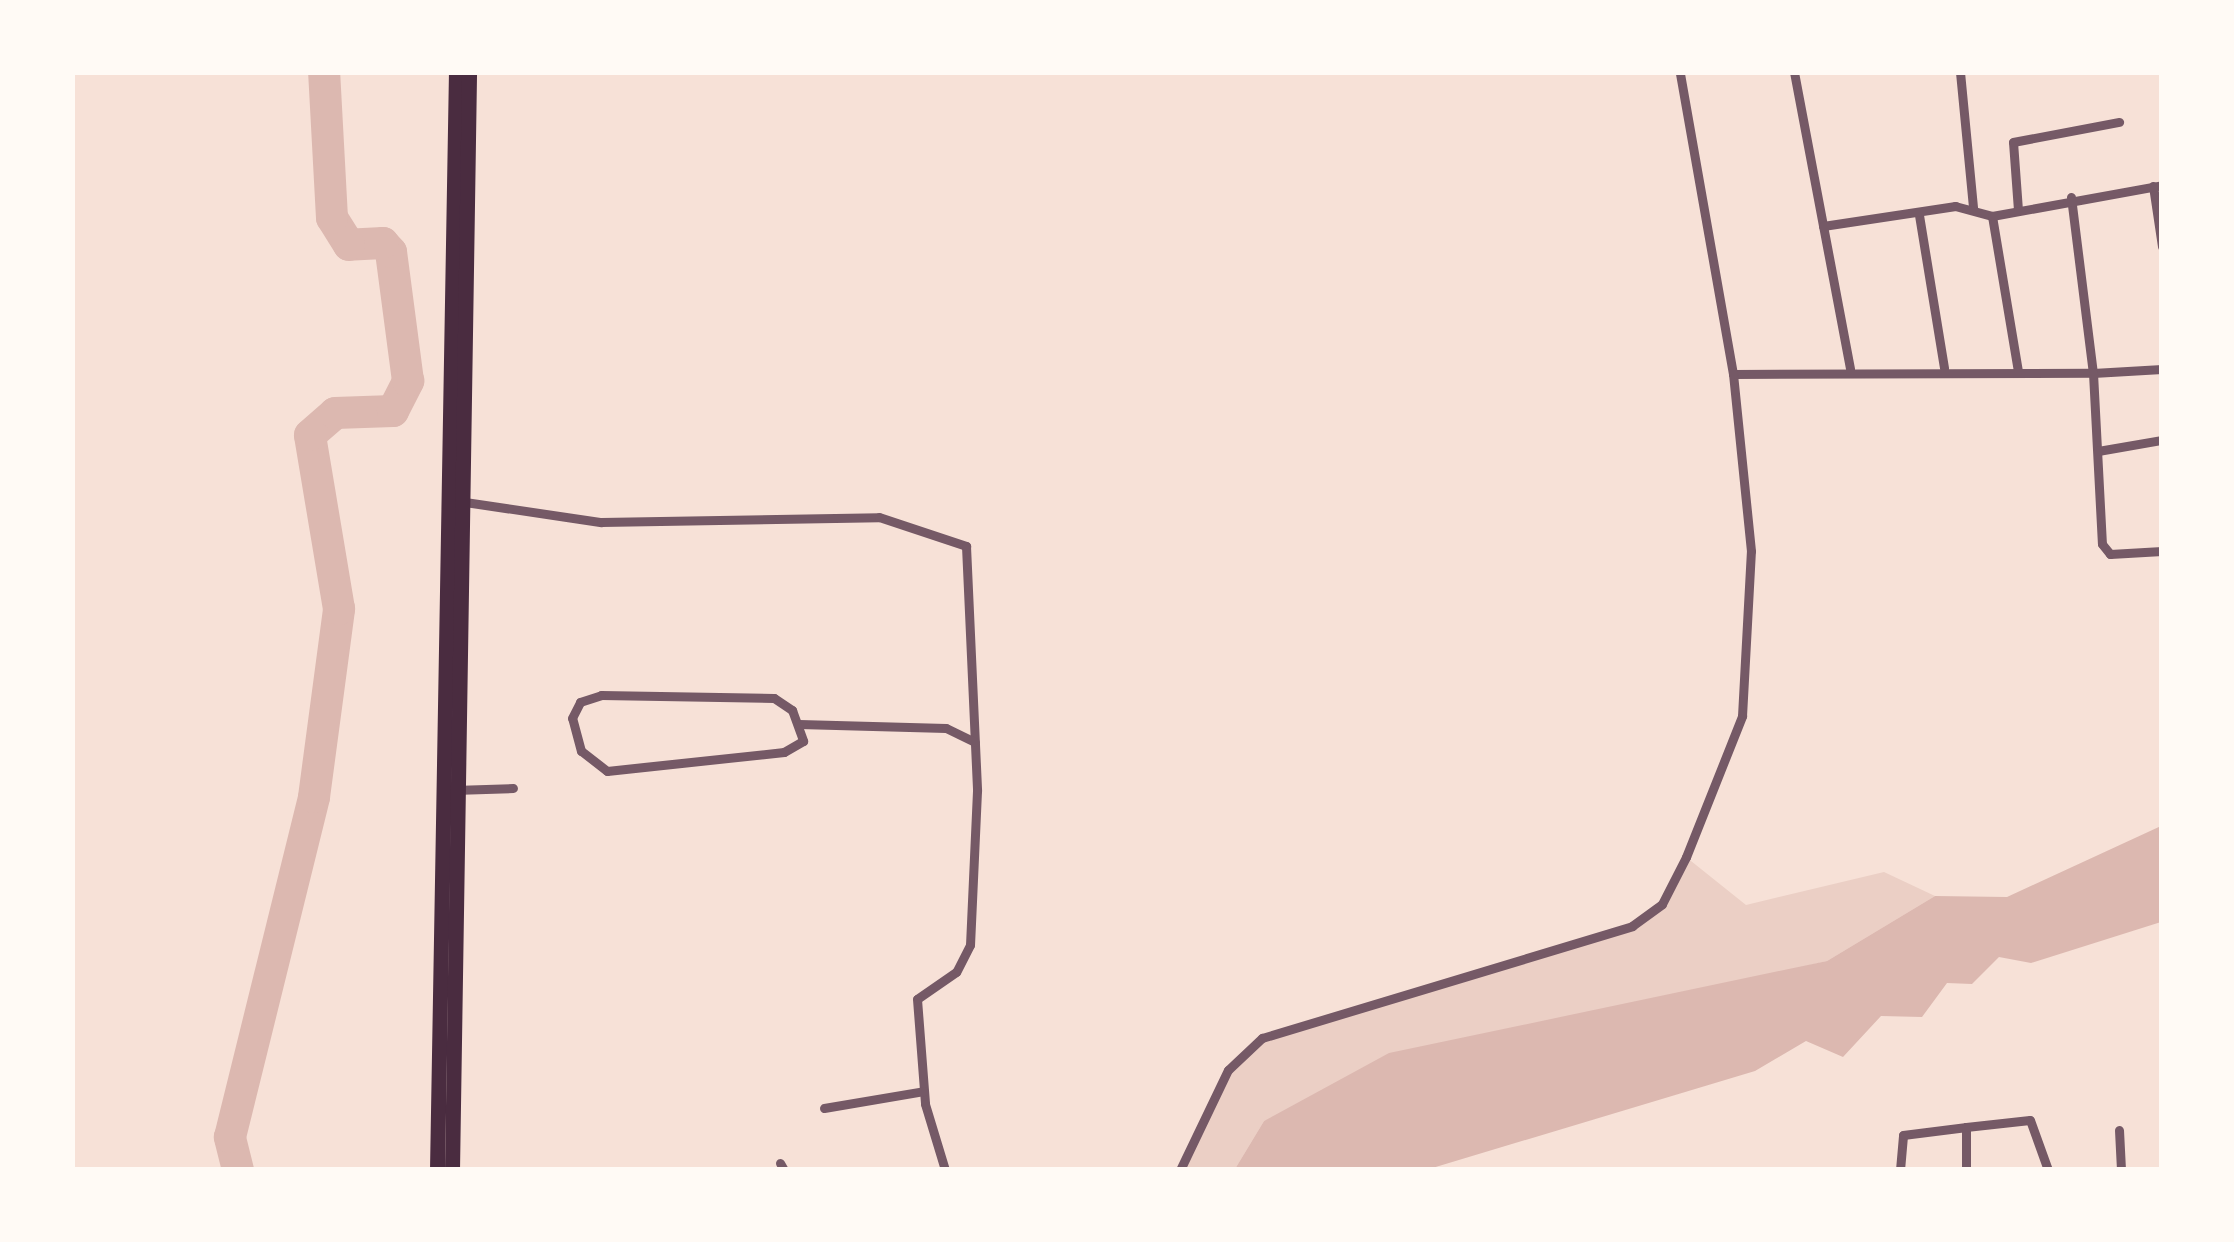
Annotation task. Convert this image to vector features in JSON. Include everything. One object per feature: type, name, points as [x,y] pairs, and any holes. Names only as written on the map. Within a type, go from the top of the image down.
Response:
[{"type":"highway","points":[[437,1170],[448,790],[456,72]]},
{"type":"highway","points":[[452,501],[469,72]]},
{"type":"highway","points":[[448,790],[452,1170]]},
{"type":"street","points":[[1180,1170],[1228,1070],[1262,1038],[1606,936],[1662,904],[1732,748],[1747,683],[1748,480],[1680,72]]},
{"type":"street","points":[[1794,72],[1850,369]]},
{"type":"street","points":[[1960,72],[1974,208]]},
{"type":"street","points":[[2018,210],[2014,142],[2118,122]]},
{"type":"street","points":[[1823,226],[1974,208],[1992,216],[2071,197],[2157,185],[2162,246]]},
{"type":"street","points":[[2071,197],[2093,373],[2106,550],[2162,550]]},
{"type":"street","points":[[1918,214],[1944,368]]},
{"type":"street","points":[[1992,216],[2018,371]]},
{"type":"street","points":[[1733,374],[1850,369],[2093,373],[2162,369]]},
{"type":"street","points":[[2098,450],[2162,440]]},
{"type":"street","points":[[452,501],[601,522],[879,517],[955,538],[974,569],[970,945],[956,972],[917,999],[924,1091],[945,1170]]},
{"type":"street","points":[[799,724],[803,741],[791,751],[615,772],[586,759],[572,718],[580,702],[600,695],[766,696],[799,724],[946,728],[975,742]]},
{"type":"street","points":[[448,790],[514,788]]},
{"type":"street","points":[[824,1108],[924,1091]]},
{"type":"street","points":[[1900,1170],[1903,1135],[2034,1120],[2048,1170]]},
{"type":"street","points":[[1966,1127],[1966,1170]]},
{"type":"street","points":[[2119,1130],[2120,1170]]},
{"type":"shaded area","points":[[2161,826],[2161,922],[2031,963],[1999,957],[1972,984],[1947,983],[1922,1017],[1881,1016],[1843,1057],[1806,1041],[1755,1071],[1429,1169],[1235,1169],[1264,1121],[1389,1053],[1827,961],[1935,896],[2007,897]]},
{"type":"shaded area","points":[[1686,857],[1746,905],[1884,872],[1935,896],[1827,961],[1638,1005],[1264,1121],[1235,1169],[1180,1170],[1228,1070],[1262,1038],[1606,937],[1662,904]]},
{"type":"waterway","points":[[238,1170],[230,1137],[314,797],[339,609],[310,435],[335,413],[393,411],[408,381],[391,252],[383,243],[349,245],[332,218],[324,72]]}]
